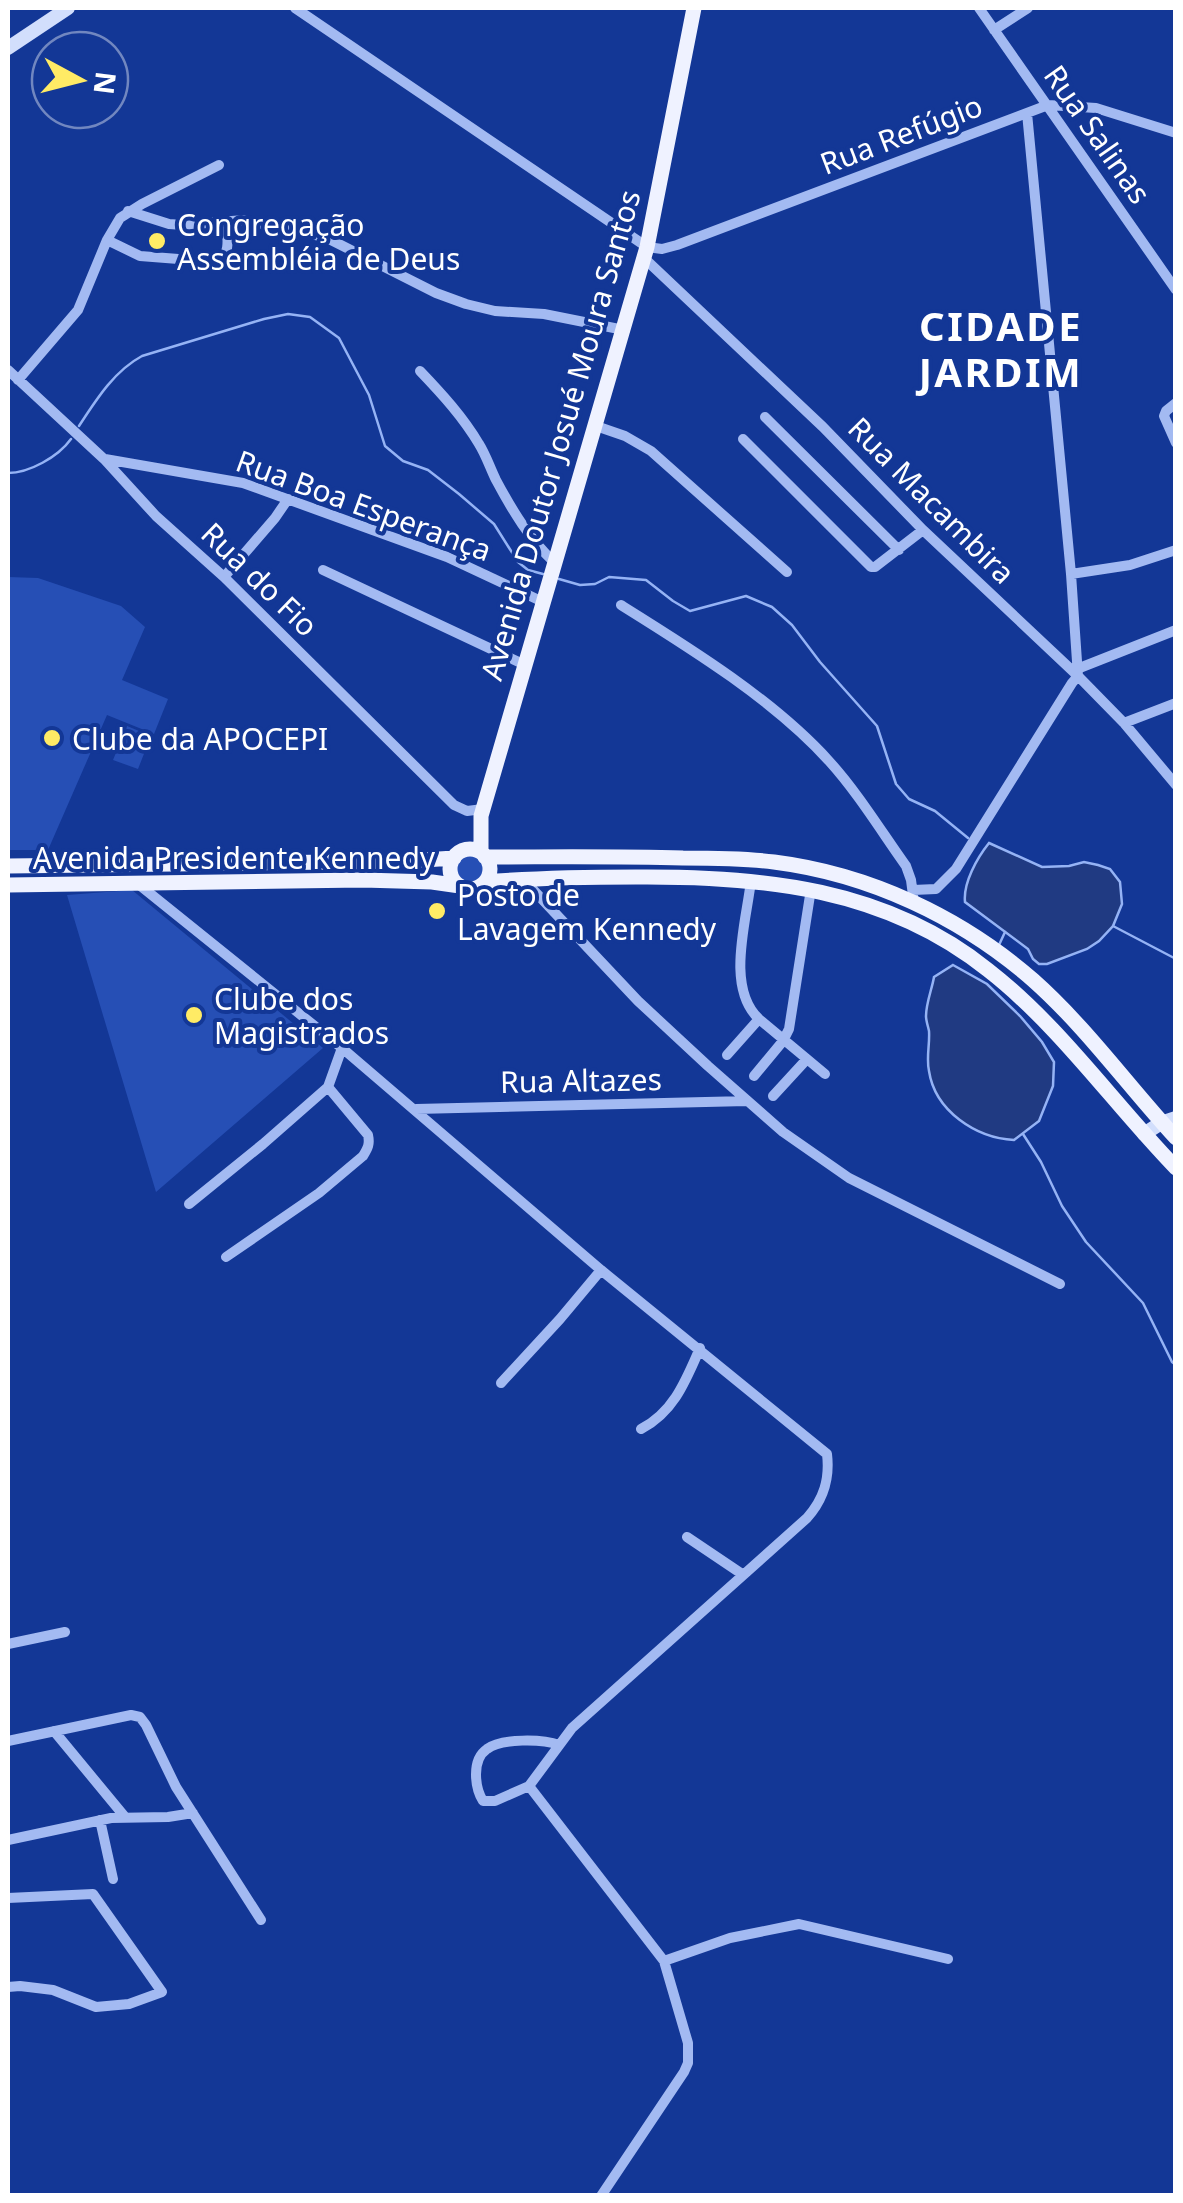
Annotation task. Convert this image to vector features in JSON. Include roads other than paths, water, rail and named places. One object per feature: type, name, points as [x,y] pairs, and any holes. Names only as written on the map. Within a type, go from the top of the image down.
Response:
[{"type":"main road","name":"Avenida Doutor Josué Moura Santos","points":[[482,813],[646,253],[694,8]]},
{"type":"main road","points":[[482,813],[483,854],[490,870],[485,882]]},
{"type":"main road","points":[[456,855],[482,813]]},
{"type":"main road","name":"Avenida Presidente Kennedy","points":[[8,866],[409,861],[456,855],[470,849],[483,854],[756,860],[819,870],[914,897],[1032,979],[1168,1120],[1176,1138]]},
{"type":"main road","name":"Avenida Presidente Kennedy","points":[[456,855],[450,872],[460,886]]},
{"type":"main road","points":[[195,864],[196,882]]},
{"type":"main road","name":"Avenida Presidente Kennedy","points":[[8,885],[394,880],[473,888],[485,882],[522,878],[668,876],[751,880],[811,889],[848,898],[914,924],[988,970],[1048,1026],[1176,1168]]},
{"type":"street","points":[[8,48],[68,8]]},
{"type":"street","name":"Rua Macambira","points":[[294,8],[646,253],[923,530],[1078,673],[1176,785]]},
{"type":"street","name":"Rua Salinas","points":[[979,8],[1176,290]]},
{"type":"street","points":[[994,30],[1028,8]]},
{"type":"street","name":"Rua Refúgio","points":[[646,253],[678,246],[1048,104],[1096,108],[1176,133]]},
{"type":"street","points":[[1027,113],[1072,574],[1078,673]]},
{"type":"street","points":[[18,380],[78,310],[120,218],[219,165]]},
{"type":"street","points":[[128,211],[169,224],[244,220],[324,237],[436,293],[482,309],[544,314],[624,330]]},
{"type":"street","points":[[107,240],[140,256],[217,262],[228,250],[226,221]]},
{"type":"street","name":"Rua do Fio","points":[[8,370],[104,459],[156,516],[224,577],[454,806],[482,813]]},
{"type":"street","points":[[420,371],[448,400],[480,445],[526,532],[555,563]]},
{"type":"street","points":[[1176,403],[1164,416],[1176,443]]},
{"type":"street","points":[[765,418],[899,550]]},
{"type":"street","points":[[596,426],[651,450],[787,572]]},
{"type":"street","points":[[743,439],[868,566],[875,567],[923,530]]},
{"type":"street","name":"Rua Boa Esperança","points":[[104,459],[234,481],[288,498],[447,557],[543,602]]},
{"type":"street","points":[[224,577],[288,498]]},
{"type":"street","points":[[1072,574],[1130,565],[1176,550]]},
{"type":"street","points":[[322,570],[524,664]]},
{"type":"street","points":[[620,605],[706,659],[798,730],[842,777],[906,866],[914,897],[936,889],[956,869],[1078,673],[1176,630]]},
{"type":"street","points":[[1124,723],[1176,703]]},
{"type":"street","points":[[522,878],[638,1000],[797,1142],[849,1178],[1060,1284]]},
{"type":"street","points":[[751,880],[740,960],[747,1003],[758,1019],[826,1074]]},
{"type":"street","points":[[136,882],[416,1109],[602,1270],[828,1454],[828,1473],[818,1505],[572,1728],[529,1786],[495,1801],[483,1801],[476,1776],[485,1750],[502,1743],[541,1740],[559,1745]]},
{"type":"street","points":[[754,1076],[783,1040],[791,1023],[811,889]]},
{"type":"street","points":[[727,1056],[758,1019]]},
{"type":"street","points":[[189,1204],[328,1086],[342,1048]]},
{"type":"street","points":[[773,1096],[807,1059]]},
{"type":"street","points":[[226,1256],[319,1194],[368,1150],[368,1134],[328,1086]]},
{"type":"street","name":"Rua Altazes","points":[[416,1109],[748,1101]]},
{"type":"street","points":[[1144,1134],[1168,1120]]},
{"type":"street","points":[[501,1384],[602,1270]]},
{"type":"street","points":[[640,1428],[663,1415],[672,1403],[700,1348]]},
{"type":"street","points":[[687,1536],[742,1574]]},
{"type":"street","points":[[8,1644],[64,1632]]},
{"type":"street","points":[[8,1741],[131,1715],[140,1717],[176,1788],[260,1920]]},
{"type":"street","points":[[54,1731],[125,1817]]},
{"type":"street","points":[[529,1786],[664,1961],[688,2043],[684,2072],[601,2196]]},
{"type":"street","points":[[8,1840],[100,1820],[193,1813]]},
{"type":"street","points":[[100,1820],[113,1878]]},
{"type":"street","points":[[8,1898],[93,1894],[162,1992],[129,2004],[96,2007],[53,1990],[8,1987]]},
{"type":"street","points":[[664,1961],[730,1938],[799,1924],[948,1959]]},
{"type":"waterway","points":[[79,426],[114,378],[142,356],[264,319],[288,314],[310,317],[339,338],[369,395],[385,446],[403,461],[428,470],[459,494],[494,524],[518,562],[543,574]]},
{"type":"waterway","points":[[8,473],[42,463],[71,439]]},
{"type":"waterway","points":[[559,579],[580,585],[595,584],[609,577],[646,580],[690,611],[746,596],[772,607],[792,625],[877,726],[896,784],[909,799],[935,811],[968,838]]},
{"type":"waterway","points":[[1113,926],[1176,959]]},
{"type":"waterway","points":[[999,945],[1005,932]]},
{"type":"waterway","points":[[1023,1134],[1062,1206],[1086,1242],[1143,1303],[1176,1365]]},
{"type":"place","name":"Congregação Assembléia de Deus","points":[[157,241]]},
{"type":"place","name":"Clube da APOCEPI","points":[[52,738]]},
{"type":"place","name":"Posto de Lavagem Kennedy","points":[[437,911]]},
{"type":"place","name":"Clube dos Magistrados","points":[[194,1015]]},
{"type":"district","name":"CIDADE JARDIM","points":[[1001,348]]}]
